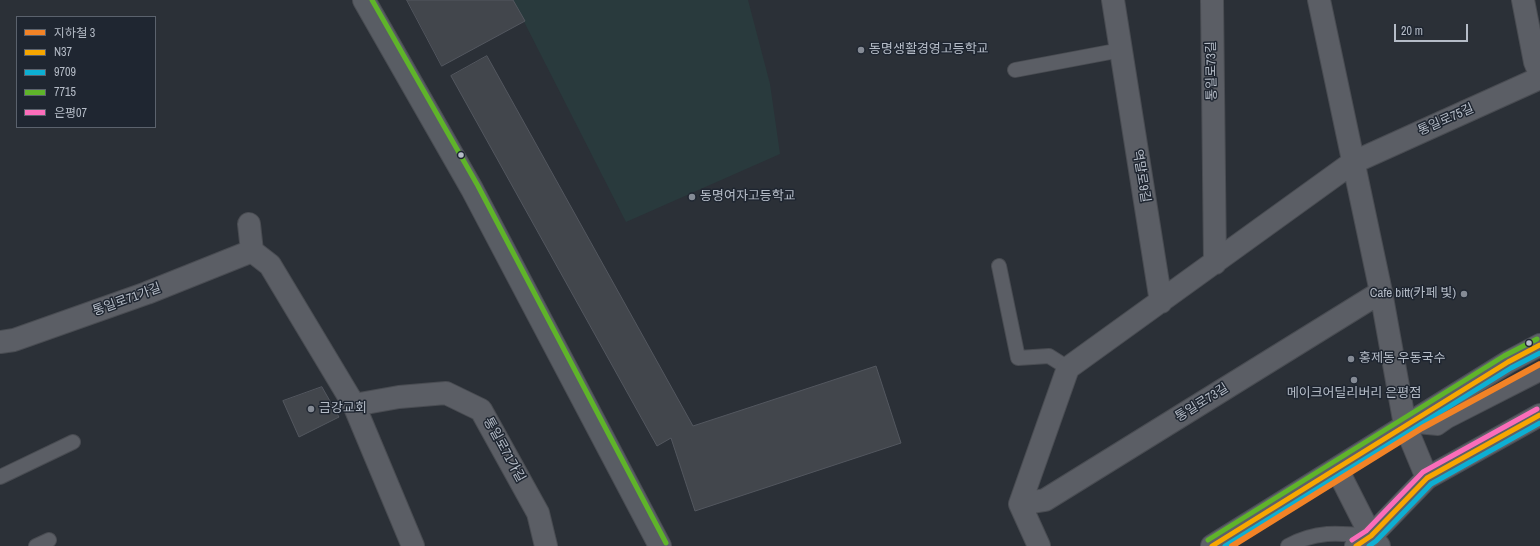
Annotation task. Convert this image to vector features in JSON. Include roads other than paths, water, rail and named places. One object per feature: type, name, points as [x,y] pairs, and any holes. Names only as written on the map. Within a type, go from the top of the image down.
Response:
[{"type":"main road","points":[[1212,546],[1337,469],[1404,425],[1508,362],[1540,345]]},
{"type":"main road","points":[[1369,543],[1427,478],[1540,415]]},
{"type":"street","points":[[364,0],[472,189],[660,546]]},
{"type":"street","name":"역말로9길","points":[[1113,0],[1161,302]]},
{"type":"street","name":"통일로73길","points":[[1212,0],[1215,263]]},
{"type":"street","points":[[1319,0],[1352,162],[1381,292],[1404,425],[1427,478]]},
{"type":"street","points":[[1523,0],[1534,62],[1540,74]]},
{"type":"street","name":"통일로75길","points":[[1352,162],[1540,78]]},
{"type":"street","points":[[1039,546],[1020,504],[1068,368],[1215,263],[1352,162]]},
{"type":"street","points":[[249,224],[252,251],[270,265],[354,405],[413,546]]},
{"type":"street","name":"통일로71가길","points":[[0,342],[14,340],[147,293],[252,251]]},
{"type":"street","name":"통일로73길","points":[[1020,504],[1045,500],[1381,292]]},
{"type":"street","name":"통일로71가길","points":[[354,405],[399,397],[446,393],[481,410],[538,513],[546,546]]},
{"type":"street","points":[[1337,469],[1369,543]]},
{"type":"lane","points":[[1016,70],[1121,50]]},
{"type":"lane","points":[[999,266],[1018,358],[1049,356],[1068,368]]},
{"type":"lane","points":[[1404,425],[1438,428],[1448,421],[1540,374]]},
{"type":"lane","points":[[0,477],[73,442]]},
{"type":"lane","points":[[1288,546],[1300,540],[1333,533],[1369,543]]},
{"type":"lane","points":[[36,546],[49,540]]},
{"type":"metro line","name":"3","points":[[1232,546],[1422,428],[1540,364]]},
{"type":"place","name":"동명생활경영고등학교","points":[[861,50]]},
{"type":"place","name":"동명여자고등학교","points":[[692,197]]},
{"type":"place","name":"Cafe bitt(카페 빛)","points":[[1464,294]]},
{"type":"place","name":"홍제동 우동국수","points":[[1351,359]]},
{"type":"place","name":"메이크어딜리버리 은평점","points":[[1354,380]]},
{"type":"place","name":"금강교회","points":[[311,409]]}]
